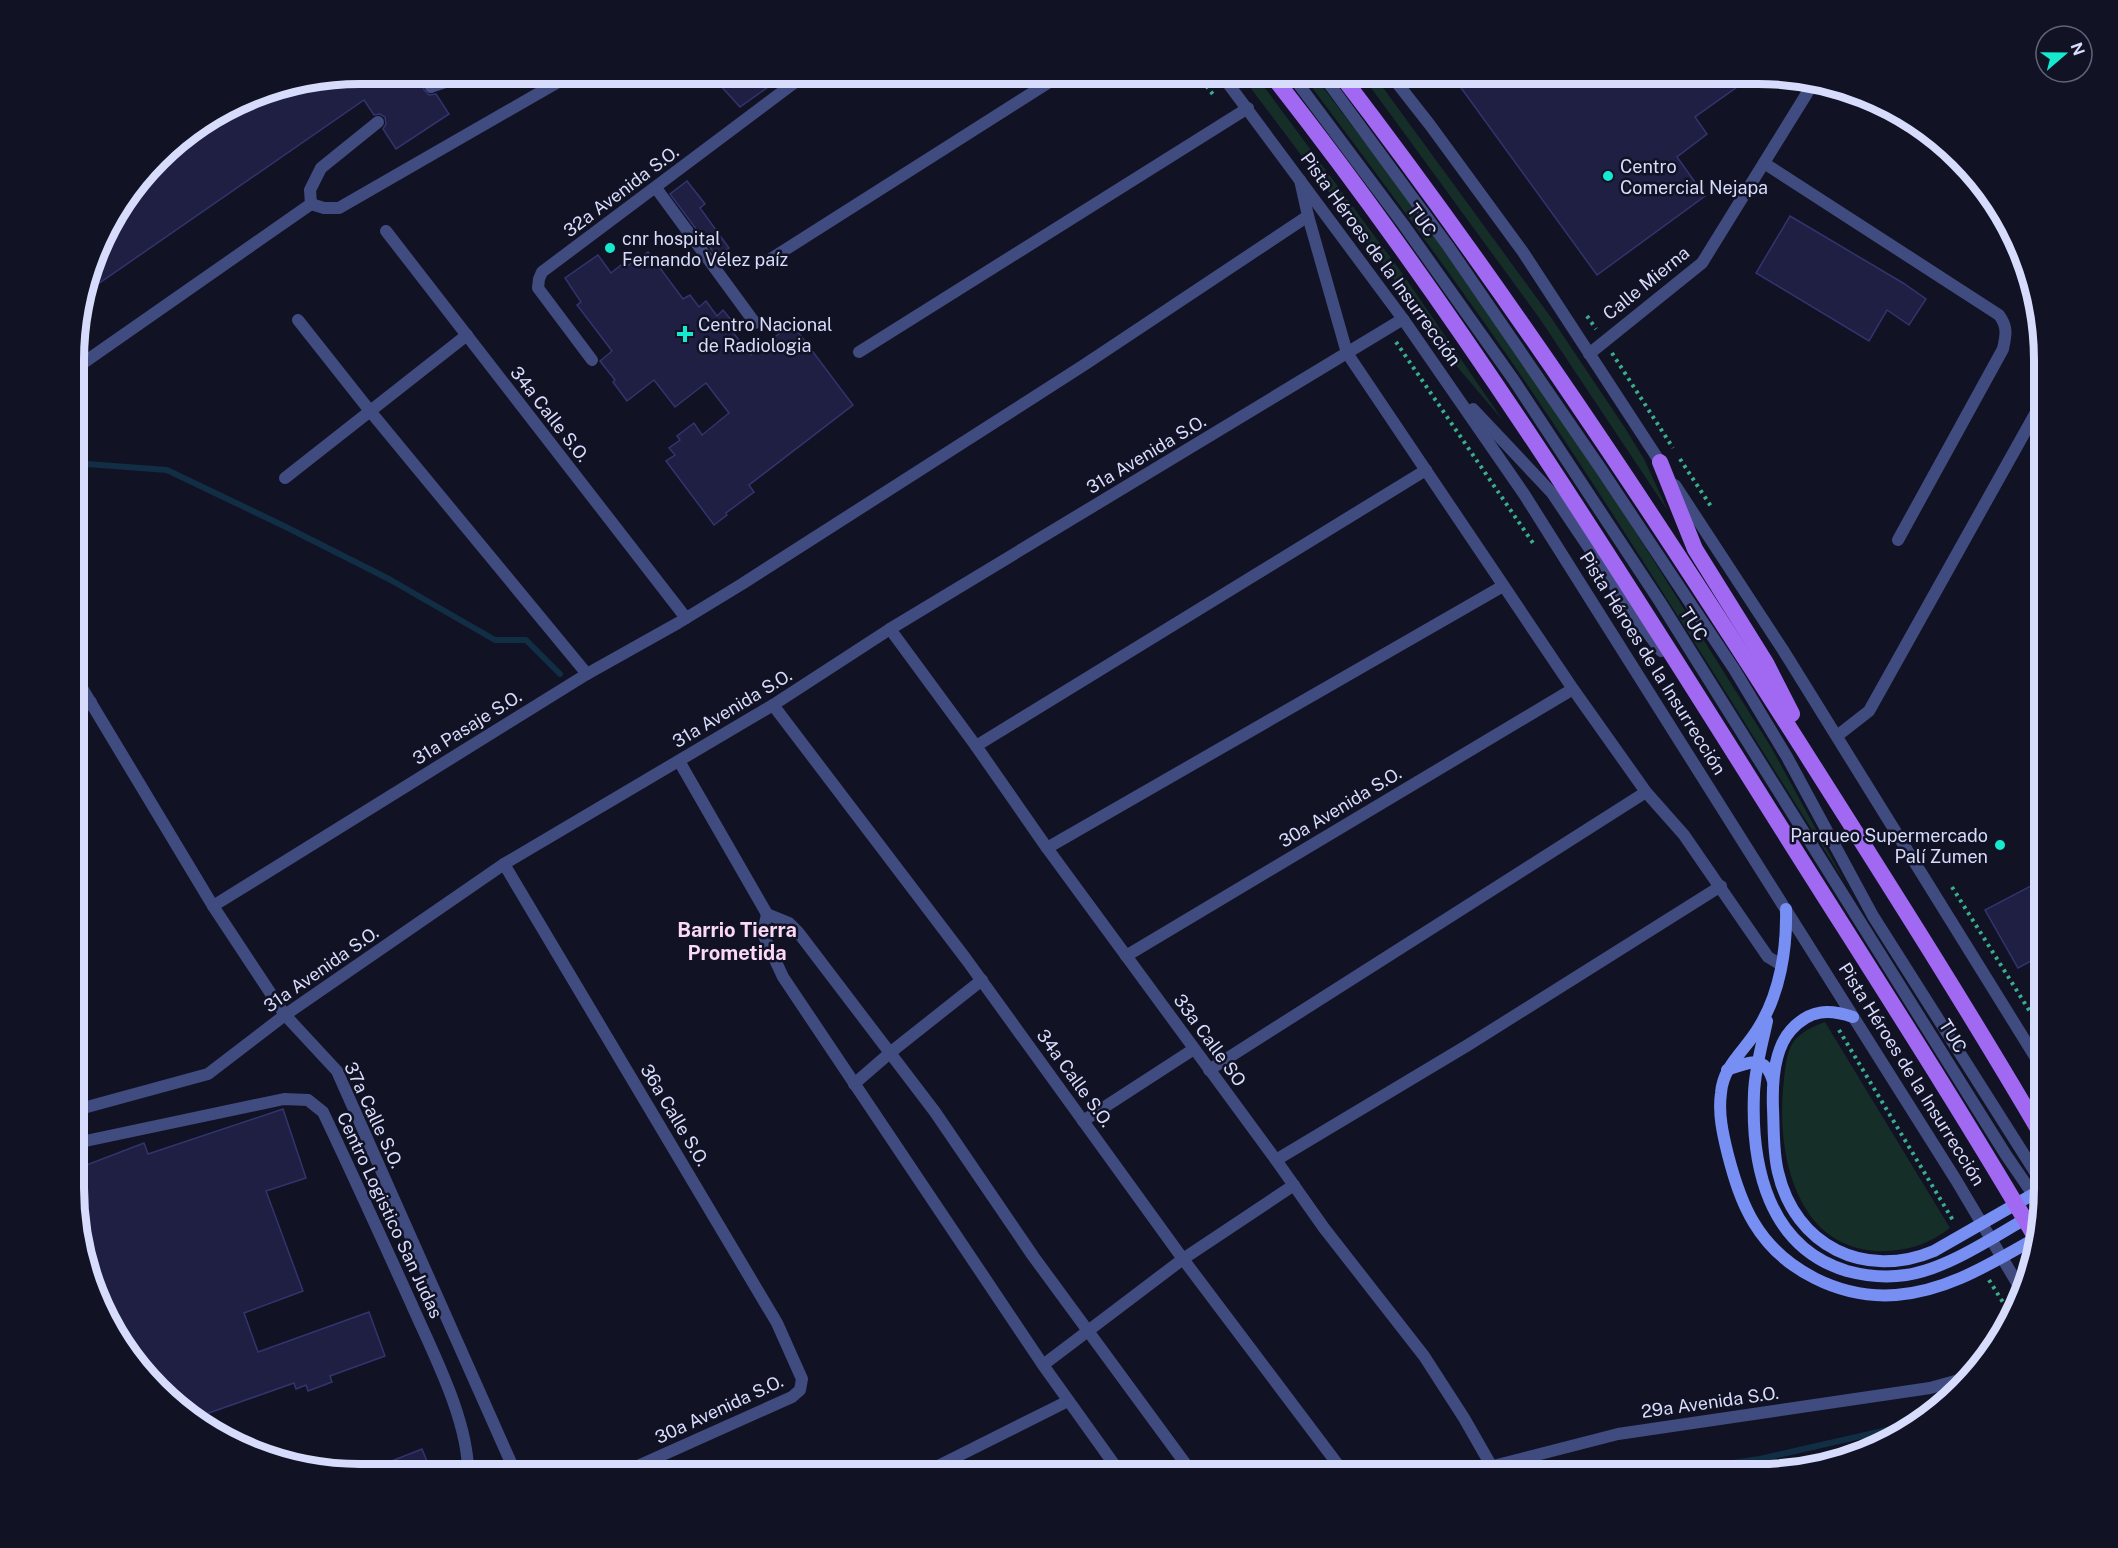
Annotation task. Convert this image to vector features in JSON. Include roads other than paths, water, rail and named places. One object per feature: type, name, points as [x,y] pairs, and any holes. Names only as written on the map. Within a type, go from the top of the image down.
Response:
[{"type":"main road","name":"Pista Héroes de la Insurrección","points":[[1278,84],[1371,208],[1490,376],[1648,616],[2031,1229]]},
{"type":"main road","points":[[1348,84],[1411,167],[1521,321],[1674,549],[1834,798],[2034,1122]]},
{"type":"main road","points":[[1660,462],[1695,549],[1766,663],[1834,798]]},
{"type":"main road","points":[[1786,909],[1786,944],[1771,1002],[1754,1092],[1757,1157],[1764,1185],[1775,1213],[1793,1238],[1820,1260],[1836,1267],[1862,1275],[1907,1275],[1941,1265],[1990,1238],[2034,1197]]},
{"type":"main road","points":[[1771,1002],[1752,1039],[1727,1070],[1720,1094],[1721,1124],[1738,1189],[1750,1217],[1774,1249],[1795,1267],[1833,1286],[1855,1293],[1877,1296],[1899,1295],[1945,1284],[1964,1277],[2029,1242]]},
{"type":"main road","points":[[1853,1017],[1834,1011],[1809,1016],[1790,1031],[1781,1046],[1774,1085],[1774,1140],[1778,1172],[1792,1209],[1807,1230],[1818,1240],[1852,1256],[1891,1262],[1927,1254],[1982,1224],[2020,1211],[2033,1209]]},
{"type":"main road","points":[[1727,1070],[1740,1065],[1758,1063],[1767,1066],[1774,1085]]},
{"type":"street","points":[[431,87],[439,84]]},
{"type":"street","points":[[311,204],[324,208],[339,208],[555,84]]},
{"type":"street","name":"32a Avenida S.O.","points":[[592,360],[538,288],[542,272],[793,84]]},
{"type":"street","points":[[769,260],[1046,84]]},
{"type":"street","name":"Pista Héroes de la Insurrección","points":[[1229,84],[1403,319],[1524,494],[1786,909],[2017,1283]]},
{"type":"street","name":"TUC","points":[[1298,84],[1403,224],[1519,389],[1660,602],[2006,1155],[2034,1184]]},
{"type":"street","name":"TUC","points":[[1329,84],[1448,246],[1601,469],[1734,669],[1787,757],[1873,916],[2034,1180]]},
{"type":"street","points":[[1398,84],[1523,252],[1783,650],[2034,1055]]},
{"type":"street","name":"Calle Mierna","points":[[1589,354],[1702,263],[1810,89]]},
{"type":"street","points":[[859,352],[1248,108]]},
{"type":"street","points":[[311,204],[310,190],[321,168],[378,122]]},
{"type":"street","points":[[1764,163],[1999,315],[2004,322],[2007,332],[2003,349],[1898,540]]},
{"type":"street","points":[[1300,180],[1347,353],[1573,689],[1646,792],[1677,826],[1721,886],[1768,957],[1781,965]]},
{"type":"street","points":[[656,188],[755,323]]},
{"type":"street","points":[[84,362],[311,204]]},
{"type":"street","name":"31a Pasaje S.O.","points":[[213,906],[587,674],[742,584],[1084,365],[1308,216]]},
{"type":"street","name":"34a Calle S.O.","points":[[386,231],[686,618]]},
{"type":"street","name":"31a Avenida S.O.","points":[[84,1106],[208,1074],[285,1016],[504,864],[773,705],[890,629],[1403,319]]},
{"type":"street","points":[[298,320],[587,674]]},
{"type":"street","points":[[285,478],[467,335]]},
{"type":"street","points":[[1444,378],[1552,494],[1632,612],[1720,730]]},
{"type":"street","points":[[1837,736],[1869,711],[2034,416]]},
{"type":"street","points":[[976,746],[1426,470]]},
{"type":"street","points":[[1047,849],[1503,586]]},
{"type":"street","name":"33a Calle SO","points":[[890,629],[976,746],[1047,849],[1324,1228],[1424,1356],[1490,1464]]},
{"type":"street","name":"30a Avenida S.O.","points":[[1126,956],[1573,689]]},
{"type":"street","name":"37a Calle S.O.","points":[[84,691],[213,906],[285,1016],[337,1071],[512,1464]]},
{"type":"street","points":[[84,706],[91,702]]},
{"type":"street","name":"34a Calle S.O.","points":[[773,705],[982,980],[1183,1258],[1338,1464]]},
{"type":"street","points":[[679,761],[767,914],[764,934],[783,977],[1043,1365],[1114,1464]]},
{"type":"street","points":[[1209,1070],[1646,792]]},
{"type":"street","name":"36a Calle S.O.","points":[[504,864],[777,1323],[802,1379],[800,1390]]},
{"type":"street","points":[[1276,1160],[1468,1045],[1721,886]]},
{"type":"street","points":[[767,914],[789,922],[798,932],[891,1052],[935,1112],[1033,1256],[1186,1464]]},
{"type":"street","points":[[854,1084],[982,980]]},
{"type":"street","points":[[1083,1121],[1194,1049]]},
{"type":"street","name":"Centro Logistico San Judas","points":[[84,1141],[284,1099],[308,1100],[323,1112],[429,1344],[456,1410],[468,1464]]},
{"type":"street","points":[[1043,1365],[1183,1258],[1294,1185]]},
{"type":"street","name":"29a Avenida S.O.","points":[[1515,1464],[1618,1434],[1930,1388],[1955,1381]]},
{"type":"street","name":"30a Avenida S.O.","points":[[642,1464],[792,1397],[800,1390]]},
{"type":"street","points":[[942,1464],[1068,1401]]},
{"type":"waterway","points":[[84,465],[167,470],[389,579],[495,640],[526,640],[560,674]]},
{"type":"waterway","points":[[1725,1464],[1760,1459],[1893,1429]]},
{"type":"place","name":"Centro Comercial Nejapa","points":[[1608,176]]},
{"type":"place","name":"cnr hospital Fernando Vélez paíz","points":[[610,248]]},
{"type":"place","name":"Centro Nacional de Radiologia","points":[[685,334]]},
{"type":"place","name":"Parqueo Supermercado Palí Zumen","points":[[2000,845]]},
{"type":"district","name":"Barrio Tierra Prometida","points":[[737,942]]}]
